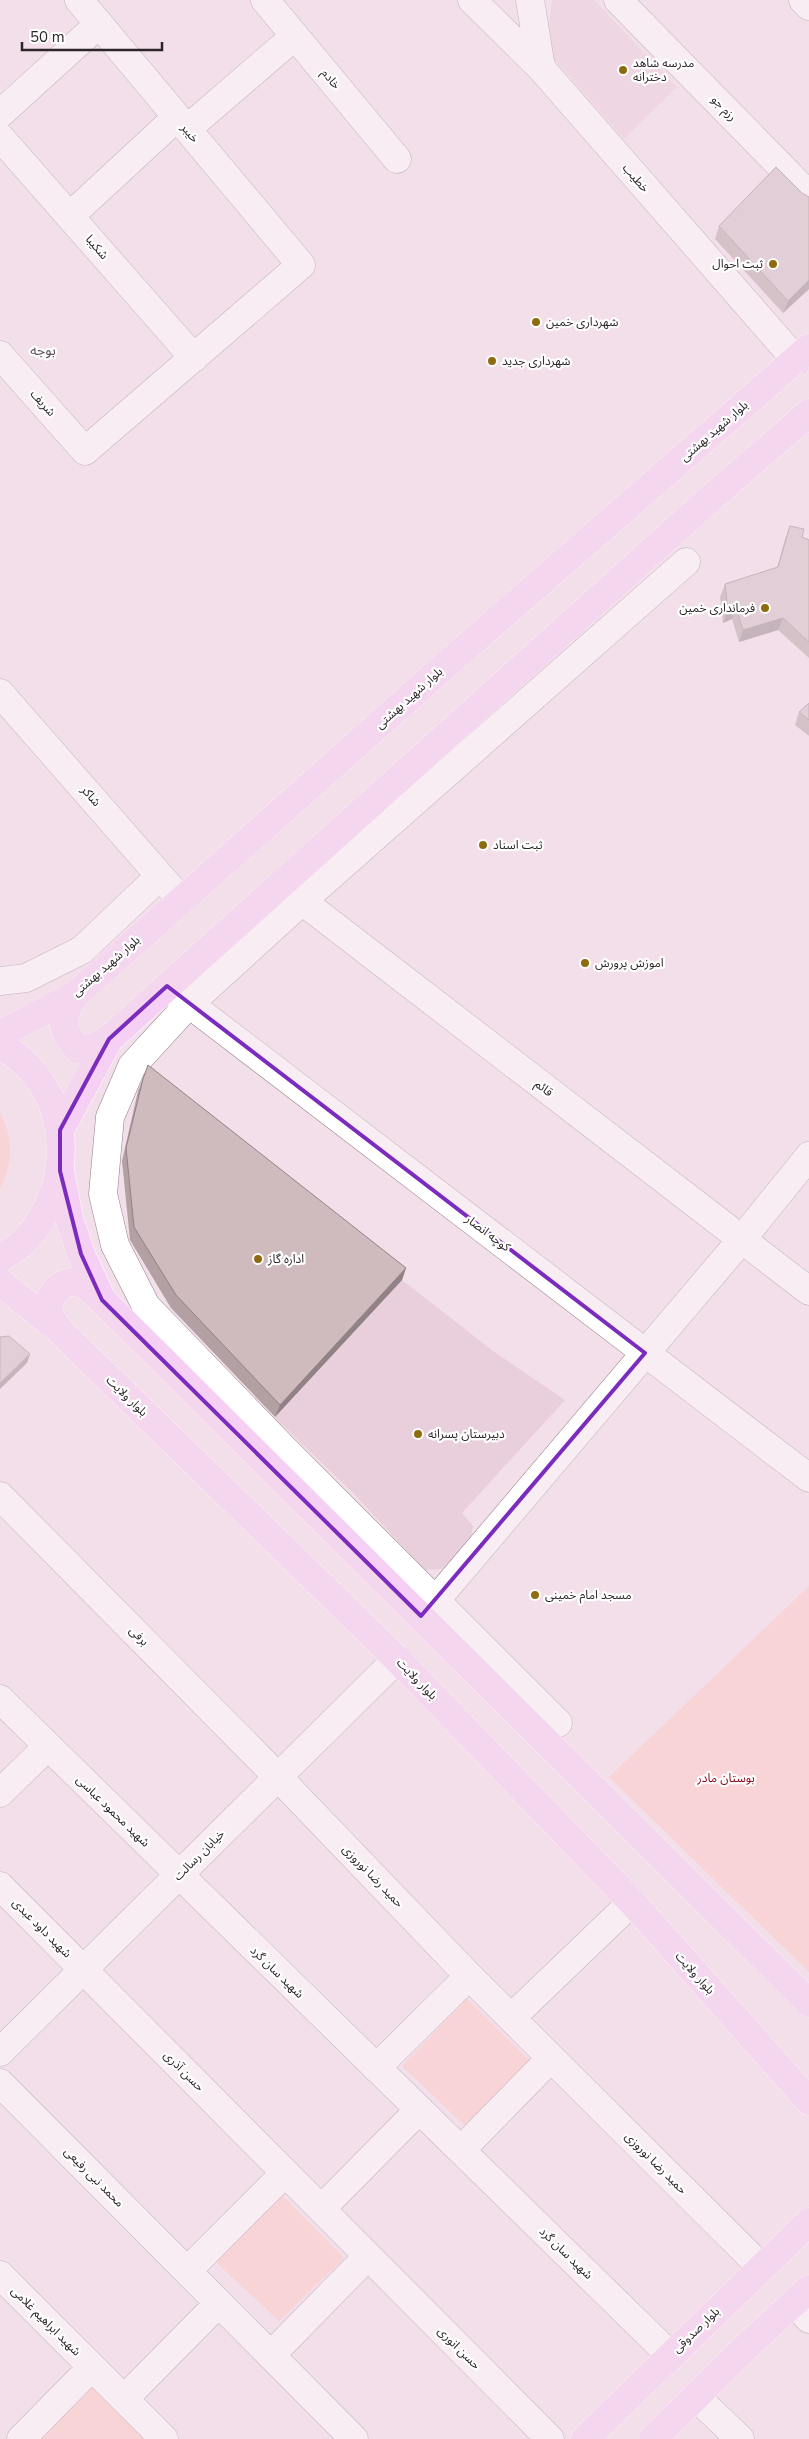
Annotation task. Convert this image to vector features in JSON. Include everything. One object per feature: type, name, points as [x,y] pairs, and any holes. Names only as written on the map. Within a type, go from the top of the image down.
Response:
[{"type":"main road","name":"بلوار شهید بهشتی","points":[[0,1034],[76,995],[181,900],[802,354]]},
{"type":"main road","points":[[76,995],[63,1015],[65,1035],[78,1049],[93,1047],[108,1039],[688,518],[807,418]]},
{"type":"main road","points":[[60,1130],[108,1039]]},
{"type":"main road","points":[[0,1044],[20,1057],[38,1078],[52,1103],[60,1130],[62,1150],[60,1171],[46,1212],[19,1246],[0,1258]]},
{"type":"main road","points":[[60,1171],[69,1218],[81,1254],[102,1300]]},
{"type":"main road","name":"بلوار ولایت","points":[[0,1282],[59,1330],[397,1659],[632,1902],[809,2101]]},
{"type":"main road","points":[[59,1330],[49,1313],[50,1298],[60,1286],[75,1282],[89,1288],[428,1609],[809,2003]]},
{"type":"main road","name":"بلوار صدوقی","points":[[585,2439],[809,2222]]},
{"type":"main road","points":[[654,2439],[696,2397],[804,2304]]},
{"type":"street","name":"خیبر","points":[[79,0],[301,265],[194,358]]},
{"type":"street","name":"خادم","points":[[265,0],[397,159]]},
{"type":"street","name":"خطیب","points":[[472,0],[541,68],[802,354]]},
{"type":"street","points":[[530,0],[541,68]]},
{"type":"street","name":"رزم جو","points":[[618,0],[809,195]]},
{"type":"street","points":[[803,0],[809,6]]},
{"type":"street","points":[[0,114],[99,24]]},
{"type":"street","points":[[70,216],[182,123],[295,36]]},
{"type":"street","name":"شکیبا","points":[[0,137],[194,358]]},
{"type":"street","name":"شریف","points":[[0,356],[85,451],[194,358]]},
{"type":"street","points":[[558,1723],[428,1609],[146,1306],[115,1245],[102,1194],[110,1117],[132,1066],[188,1005],[686,562]]},
{"type":"street","name":"شاکر","points":[[3,704],[181,900]]},
{"type":"street","points":[[0,981],[26,978],[82,950],[160,876]]},
{"type":"street","name":"قائم","points":[[281,884],[809,1291]]},
{"type":"street","name":"کوچه انصار","points":[[167,986],[188,1005],[809,1478]]},
{"type":"street","points":[[428,1609],[742,1239],[809,1156]]},
{"type":"street","name":"برفی","points":[[0,1496],[278,1776]]},
{"type":"street","name":"خیابان رسالت","points":[[0,2052],[397,1659]]},
{"type":"street","name":"شهید محمود عباسی","points":[[0,1699],[179,1875]]},
{"type":"street","points":[[0,1793],[47,1747]]},
{"type":"street","name":"حمید رضا نوروزی","points":[[278,1776],[510,2018],[761,2267]]},
{"type":"street","name":"شهید سان گرد","points":[[179,1875],[670,2355]]},
{"type":"street","name":"شهید داود عبدی","points":[[0,1886],[83,1970]]},
{"type":"street","points":[[510,2018],[632,1902]]},
{"type":"street","name":"حسن آذری","points":[[83,1970],[322,2209]]},
{"type":"street","points":[[376,2068],[469,1976]]},
{"type":"street","points":[[460,2150],[551,2058]]},
{"type":"street","name":"محمد نبی رفیعی","points":[[0,2083],[271,2355]]},
{"type":"street","points":[[322,2209],[419,2110]]},
{"type":"street","points":[[187,2272],[285,2173]]},
{"type":"street","name":"حسن انوری","points":[[322,2209],[550,2439]]},
{"type":"street","points":[[354,2439],[271,2355],[368,2256]]},
{"type":"street","name":"شهید ابراهیم غلامی","points":[[0,2274],[164,2439]]},
{"type":"street","points":[[124,2399],[219,2303]]},
{"type":"street","points":[[21,2439],[92,2367]]},
{"type":"street","points":[[696,2397],[740,2439]]},
{"type":"highlighted area","points":[[167,986],[645,1353],[421,1616],[102,1300],[81,1254],[60,1171],[60,1130],[109,1039]]},
{"type":"shaded area","points":[[552,0],[594,0],[677,87],[624,139],[546,50]]},
{"type":"shaded area","points":[[402,1280],[493,1351],[565,1400],[462,1513],[473,1526],[471,1540],[442,1569],[425,1570],[352,1492],[275,1418]]},
{"type":"green space","points":[[0,1113],[8,1131],[10,1151],[7,1170],[0,1189]]},
{"type":"green space","name":"بوستان مادر","points":[[809,1586],[809,1972],[609,1777]]},
{"type":"green space","points":[[467,1999],[530,2061],[464,2125],[402,2066]]},
{"type":"green space","points":[[282,2195],[344,2258],[279,2321],[216,2262]]},
{"type":"green space","points":[[93,2387],[145,2439],[42,2439]]},
{"type":"building","name":"ثبت احوال","points":[[776,167],[802,193],[809,197],[809,280],[788,301],[719,226]]},
{"type":"building","name":"فرمانداری خمین","points":[[790,526],[804,529],[802,537],[809,540],[809,642],[783,618],[743,630],[736,607],[728,611],[725,584],[778,567]]},
{"type":"building","points":[[809,703],[809,720],[799,712]]},
{"type":"building","name":"اداره گاز","points":[[148,1065],[406,1268],[280,1405],[176,1295],[134,1227],[126,1148]]},
{"type":"building","points":[[9,1336],[30,1354],[0,1383],[0,1337]]},
{"type":"place","name":"مدرسه شاهد دخترانه","points":[[623,70]]},
{"type":"place","name":"ثبت احوال","points":[[773,264]]},
{"type":"place","name":"شهرداری خمین","points":[[536,322]]},
{"type":"place","name":"شهرداری جدید","points":[[492,361]]},
{"type":"place","name":"فرمانداری خمین","points":[[765,608]]},
{"type":"place","name":"ثبت اسناد","points":[[483,845]]},
{"type":"place","name":"اموزش پرورش","points":[[585,963]]},
{"type":"place","name":"اداره گاز","points":[[258,1259]]},
{"type":"place","name":"دبیرستان پسرانه","points":[[418,1434]]},
{"type":"place","name":"مسجد امام خمینی","points":[[535,1595]]},
{"type":"district","name":"بوجه","points":[[43,350]]}]
